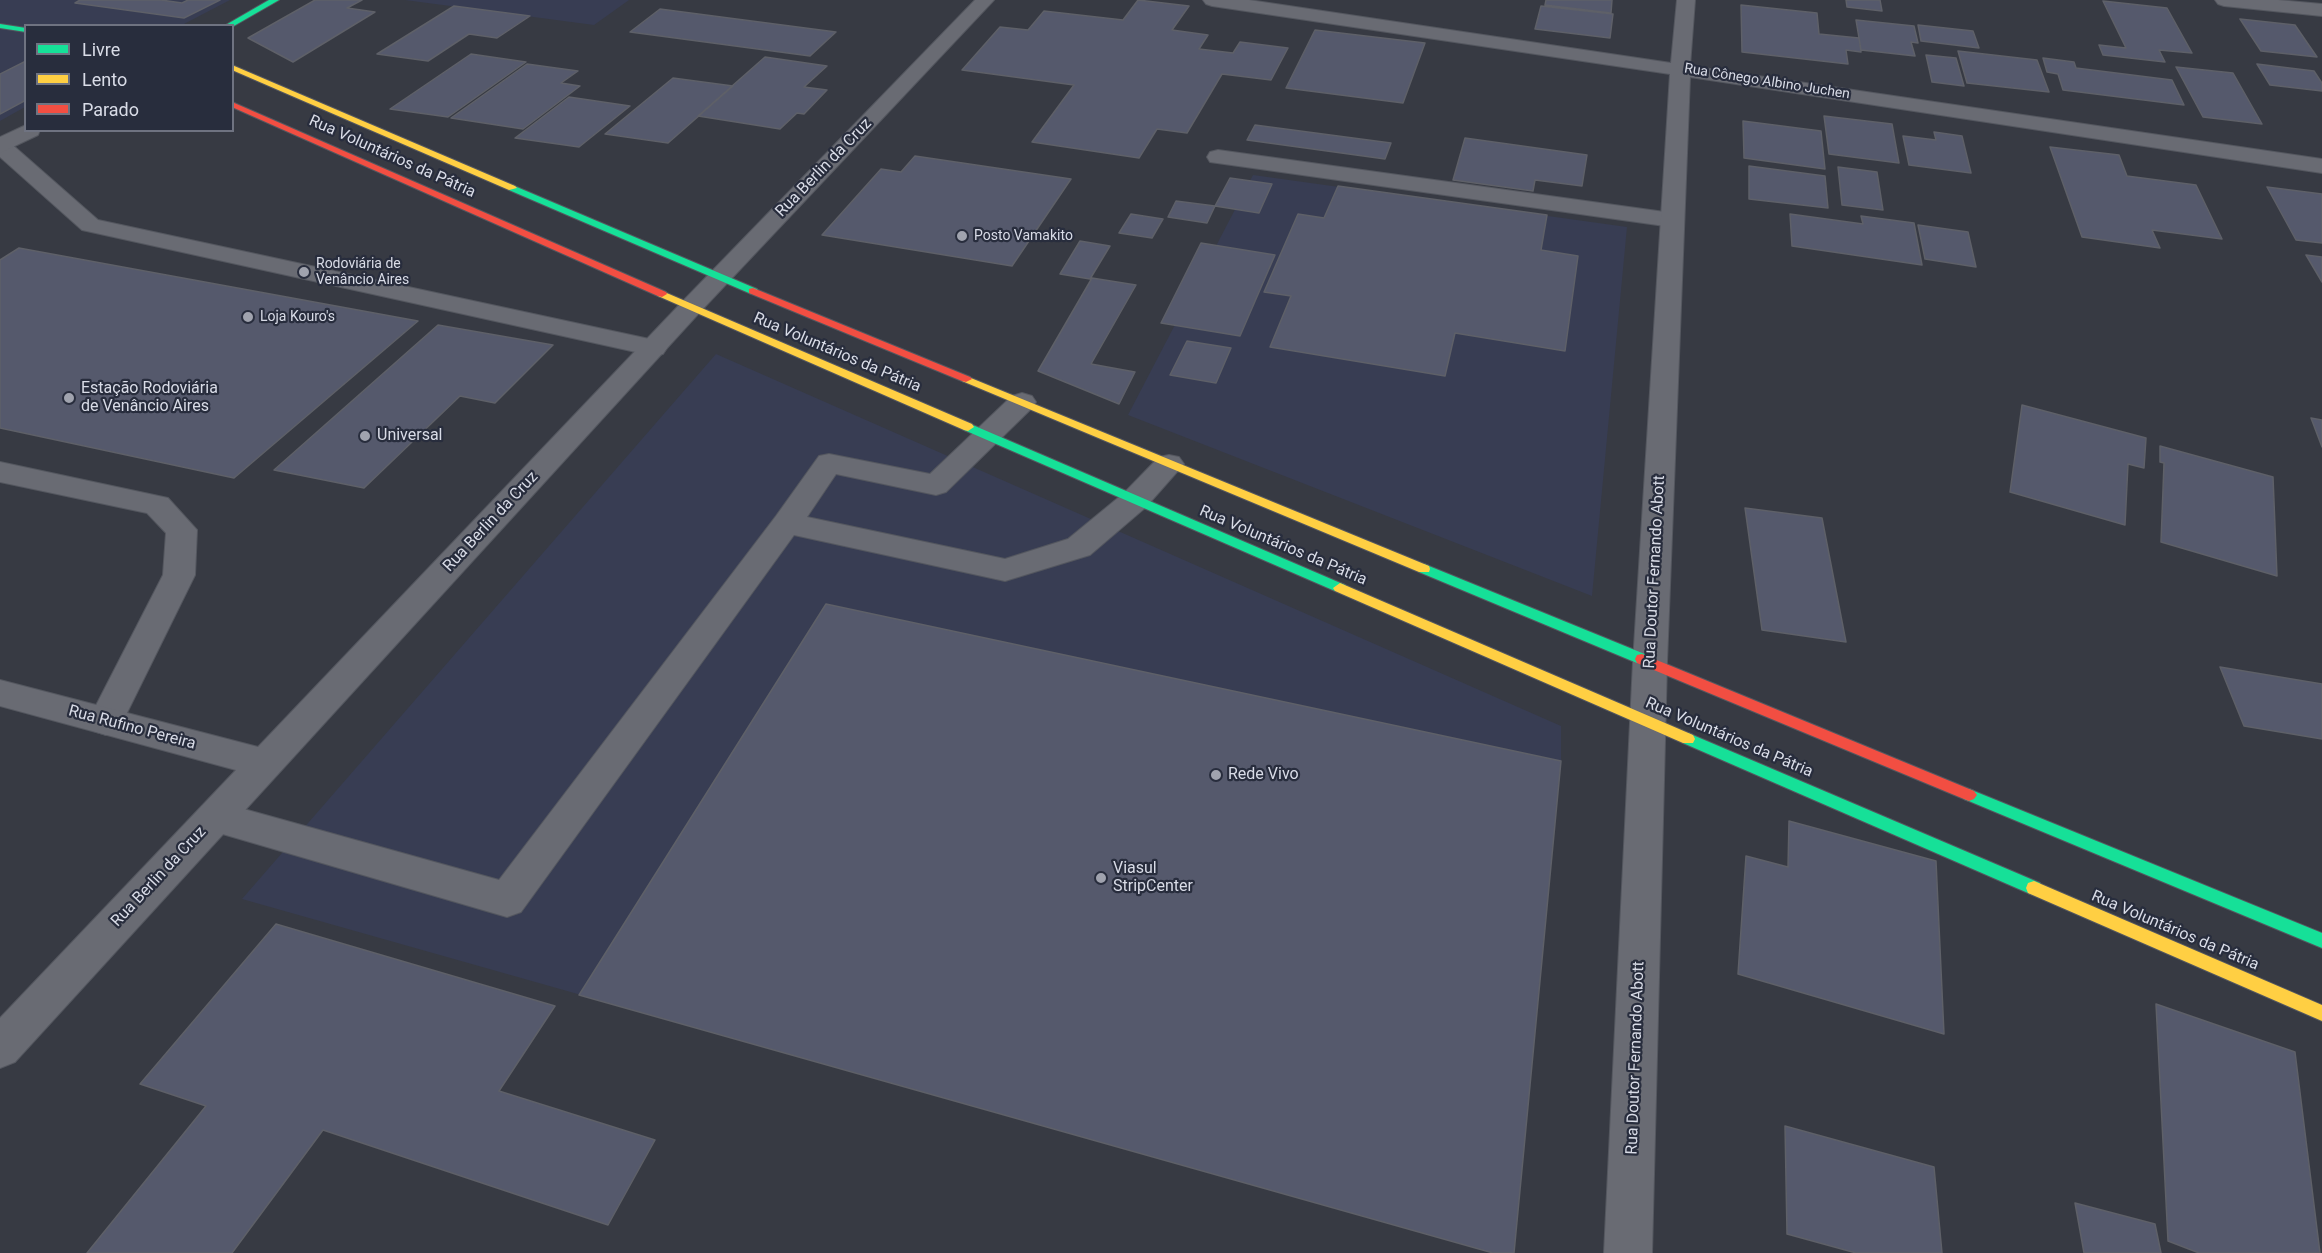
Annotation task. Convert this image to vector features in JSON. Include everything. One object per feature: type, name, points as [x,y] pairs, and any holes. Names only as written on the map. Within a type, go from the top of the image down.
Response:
[{"type":"main road","points":[[232,24],[275,0]]},
{"type":"main road","points":[[0,26],[24,30]]},
{"type":"main road","name":"Rua Voluntários da Pátria","points":[[234,68],[720,277],[878,349],[1022,402],[2322,941]]},
{"type":"main road","name":"Rua Voluntários da Pátria","points":[[234,106],[690,308],[850,371],[986,435],[1135,500],[2322,1013]]},
{"type":"main road","points":[[411,184],[457,164]]},
{"type":"street","name":"Rua Berlin da Cruz","points":[[0,1048],[690,308],[984,0]]},
{"type":"street","name":"Rua Cônego Albino Juchen","points":[[1212,0],[1680,68],[2322,166]]},
{"type":"street","name":"Rua Doutor Fernando Abott","points":[[1628,1253],[1650,662],[1680,68],[1686,0]]},
{"type":"street","points":[[2224,0],[2322,10]]},
{"type":"street","points":[[26,132],[0,146],[90,225],[654,348]]},
{"type":"street","points":[[1218,157],[1672,220]]},
{"type":"street","points":[[215,817],[507,900],[829,463],[936,485],[1022,402]]},
{"type":"street","points":[[786,523],[1005,570],[1079,547],[1135,500],[1169,464]]},
{"type":"street","points":[[0,472],[157,505],[182,530],[179,574],[106,721]]},
{"type":"street","name":"Rua Rufino Pereira","points":[[0,693],[265,763]]},
{"type":"shaded area","points":[[0,0],[230,0],[184,24],[24,24],[24,108],[0,121]]},
{"type":"shaded area","points":[[405,0],[629,0],[594,25]]},
{"type":"shaded area","points":[[1253,175],[1627,227],[1592,596],[1128,415]]},
{"type":"shaded area","name":"Viasul StripCenter","points":[[716,354],[1561,726],[1561,761],[1514,1253],[1493,1253],[242,899]]},
{"type":"building","points":[[80,0],[161,0],[182,3],[188,0],[220,0],[184,18],[75,3]]},
{"type":"building","points":[[315,0],[362,0],[347,8],[375,12],[293,62],[248,38]]},
{"type":"building","points":[[1138,0],[1189,6],[1172,30],[1208,35],[1199,49],[1233,53],[1240,42],[1288,48],[1271,80],[1222,74],[1187,133],[1157,129],[1139,158],[1032,142],[1074,85],[962,70],[1000,27],[1028,30],[1044,11],[1123,20]]},
{"type":"building","points":[[1546,0],[1612,0],[1611,13],[1545,5]]},
{"type":"building","points":[[1846,0],[1880,0],[1882,11],[1847,7]]},
{"type":"building","points":[[2103,1],[2167,8],[2192,53],[2159,50],[2165,62],[2103,55],[2099,45],[2126,48]]},
{"type":"building","points":[[1741,5],[1817,13],[1819,34],[1859,38],[1861,52],[1846,50],[1848,64],[1742,52]]},
{"type":"building","points":[[454,6],[530,16],[497,38],[469,34],[428,61],[377,54]]},
{"type":"building","points":[[1541,6],[1613,14],[1610,38],[1535,29]]},
{"type":"building","points":[[660,9],[836,32],[810,56],[630,32]]},
{"type":"building","points":[[2240,19],[2295,25],[2317,57],[2261,51]]},
{"type":"building","points":[[1856,20],[1914,26],[1918,43],[1911,42],[1915,56],[1861,50]]},
{"type":"building","points":[[1918,25],[1973,31],[1979,48],[1921,41]]},
{"type":"building","points":[[1315,30],[1425,43],[1403,103],[1286,88]]},
{"type":"building","points":[[1958,51],[2037,60],[2049,92],[1967,83]]},
{"type":"building","points":[[471,54],[526,62],[448,117],[390,109]]},
{"type":"building","points":[[1926,55],[1956,58],[1964,86],[1932,82]]},
{"type":"building","points":[[765,57],[827,66],[804,87],[827,90],[804,114],[797,113],[780,129],[698,116]]},
{"type":"building","points":[[2043,58],[2074,62],[2076,68],[2172,80],[2184,105],[2063,90],[2058,74],[2047,72]]},
{"type":"building","points":[[24,62],[24,101],[0,114],[0,74]]},
{"type":"building","points":[[527,64],[578,71],[561,83],[580,86],[523,129],[451,118]]},
{"type":"building","points":[[2257,64],[2314,71],[2322,83],[2322,91],[2270,85]]},
{"type":"building","points":[[2176,67],[2233,73],[2262,124],[2203,117]]},
{"type":"building","points":[[673,78],[733,86],[668,143],[605,134]]},
{"type":"building","points":[[569,97],[630,106],[579,147],[515,138]]},
{"type":"building","points":[[1824,116],[1892,124],[1899,163],[1829,154]]},
{"type":"building","points":[[1743,121],[1821,131],[1825,169],[1744,158]]},
{"type":"building","points":[[1255,125],[1391,143],[1385,159],[1247,140]]},
{"type":"building","points":[[1934,132],[1962,136],[1971,173],[1909,165],[1903,136],[1936,140]]},
{"type":"building","points":[[1465,138],[1587,155],[1582,186],[1535,180],[1533,191],[1453,180]]},
{"type":"building","points":[[2050,147],[2119,155],[2127,176],[2196,185],[2222,239],[2152,230],[2160,248],[2082,237]]},
{"type":"building","points":[[915,156],[1071,179],[1012,266],[822,235],[881,169],[901,172]]},
{"type":"building","points":[[1749,166],[1825,176],[1828,208],[1749,199]]},
{"type":"building","points":[[1838,167],[1877,172],[1883,210],[1842,205]]},
{"type":"building","points":[[1230,178],[1272,184],[1259,213],[1215,206]]},
{"type":"building","points":[[1338,186],[1547,215],[1541,250],[1578,256],[1565,351],[1455,333],[1445,376],[1270,347],[1291,296],[1264,292],[1298,214],[1324,218]]},
{"type":"building","points":[[2267,187],[2322,194],[2322,243],[2296,240]]},
{"type":"building","points":[[1176,201],[1215,206],[1207,223],[1168,217]]},
{"type":"building","points":[[1131,214],[1163,219],[1152,238],[1119,233]]},
{"type":"building","points":[[1790,214],[1863,224],[1861,216],[1914,223],[1922,265],[1792,246]]},
{"type":"building","points":[[1918,225],[1968,232],[1976,267],[1925,259]]},
{"type":"building","points":[[1080,241],[1110,246],[1090,279],[1060,274]]},
{"type":"building","points":[[1201,243],[1275,255],[1240,336],[1161,323]]},
{"type":"building","points":[[19,248],[418,321],[234,478],[0,428],[0,260]]},
{"type":"building","points":[[2306,255],[2322,257],[2322,282]]},
{"type":"building","points":[[1092,278],[1136,285],[1091,364],[1135,372],[1119,404],[1038,371]]},
{"type":"building","name":"Universal","points":[[438,325],[553,345],[495,403],[460,396],[364,488],[274,470]]},
{"type":"building","points":[[1187,341],[1231,348],[1216,383],[1170,375]]},
{"type":"building","points":[[2022,405],[2146,438],[2144,468],[2128,464],[2125,525],[2010,492]]},
{"type":"building","points":[[2311,418],[2322,420],[2322,447]]},
{"type":"building","points":[[2160,446],[2273,477],[2277,576],[2161,542],[2164,463],[2160,462]]},
{"type":"building","points":[[1745,508],[1822,518],[1846,642],[1762,630]]},
{"type":"building","name":"Viasul StripCenter","points":[[826,604],[1561,761],[1514,1253],[1493,1253],[579,995]]},
{"type":"building","points":[[2220,667],[2322,684],[2322,739],[2244,726]]},
{"type":"building","points":[[1789,821],[1936,861],[1944,1034],[1738,974],[1746,856],[1788,867]]},
{"type":"building","points":[[276,924],[555,1006],[499,1091],[655,1140],[608,1225],[323,1130],[232,1253],[87,1253],[206,1106],[140,1084]]},
{"type":"building","points":[[2156,1004],[2295,1052],[2320,1253],[2199,1253],[2168,1241]]},
{"type":"building","points":[[1785,1126],[1934,1167],[1942,1253],[1856,1253],[1787,1234]]},
{"type":"building","points":[[2075,1203],[2155,1224],[2161,1253],[2084,1253]]},
{"type":"traffic: fast","points":[[232,24],[275,0]]},
{"type":"traffic: fast","points":[[0,26],[24,30]]},
{"type":"traffic: fast","points":[[512,188],[753,291]]},
{"type":"traffic: fast","points":[[968,427],[1340,588]]},
{"type":"traffic: fast","points":[[1424,569],[1642,659]]},
{"type":"traffic: fast","points":[[1688,739],[2034,888]]},
{"type":"traffic: fast","points":[[1969,795],[2322,941]]},
{"type":"traffic: slow","points":[[234,68],[512,188]]},
{"type":"traffic: slow","points":[[662,294],[968,427]]},
{"type":"traffic: slow","points":[[966,379],[1424,569]]},
{"type":"traffic: slow","points":[[1340,588],[1688,739]]},
{"type":"traffic: slow","points":[[2034,888],[2322,1013]]},
{"type":"traffic: jam","points":[[234,105],[662,294]]},
{"type":"traffic: jam","points":[[753,291],[966,379]]},
{"type":"traffic: jam","points":[[1642,659],[1969,795]]},
{"type":"place","name":"Posto Vamakito","points":[[962,236]]},
{"type":"place","name":"Rodoviária de Venâncio Aires","points":[[304,272]]},
{"type":"place","name":"Loja Kouro's","points":[[248,317]]},
{"type":"place","name":"Estação Rodoviária de Venâncio Aires","points":[[69,398]]},
{"type":"place","name":"Universal","points":[[365,436]]},
{"type":"place","name":"Rede Vivo","points":[[1216,775]]},
{"type":"place","name":"Viasul StripCenter","points":[[1101,878]]}]
